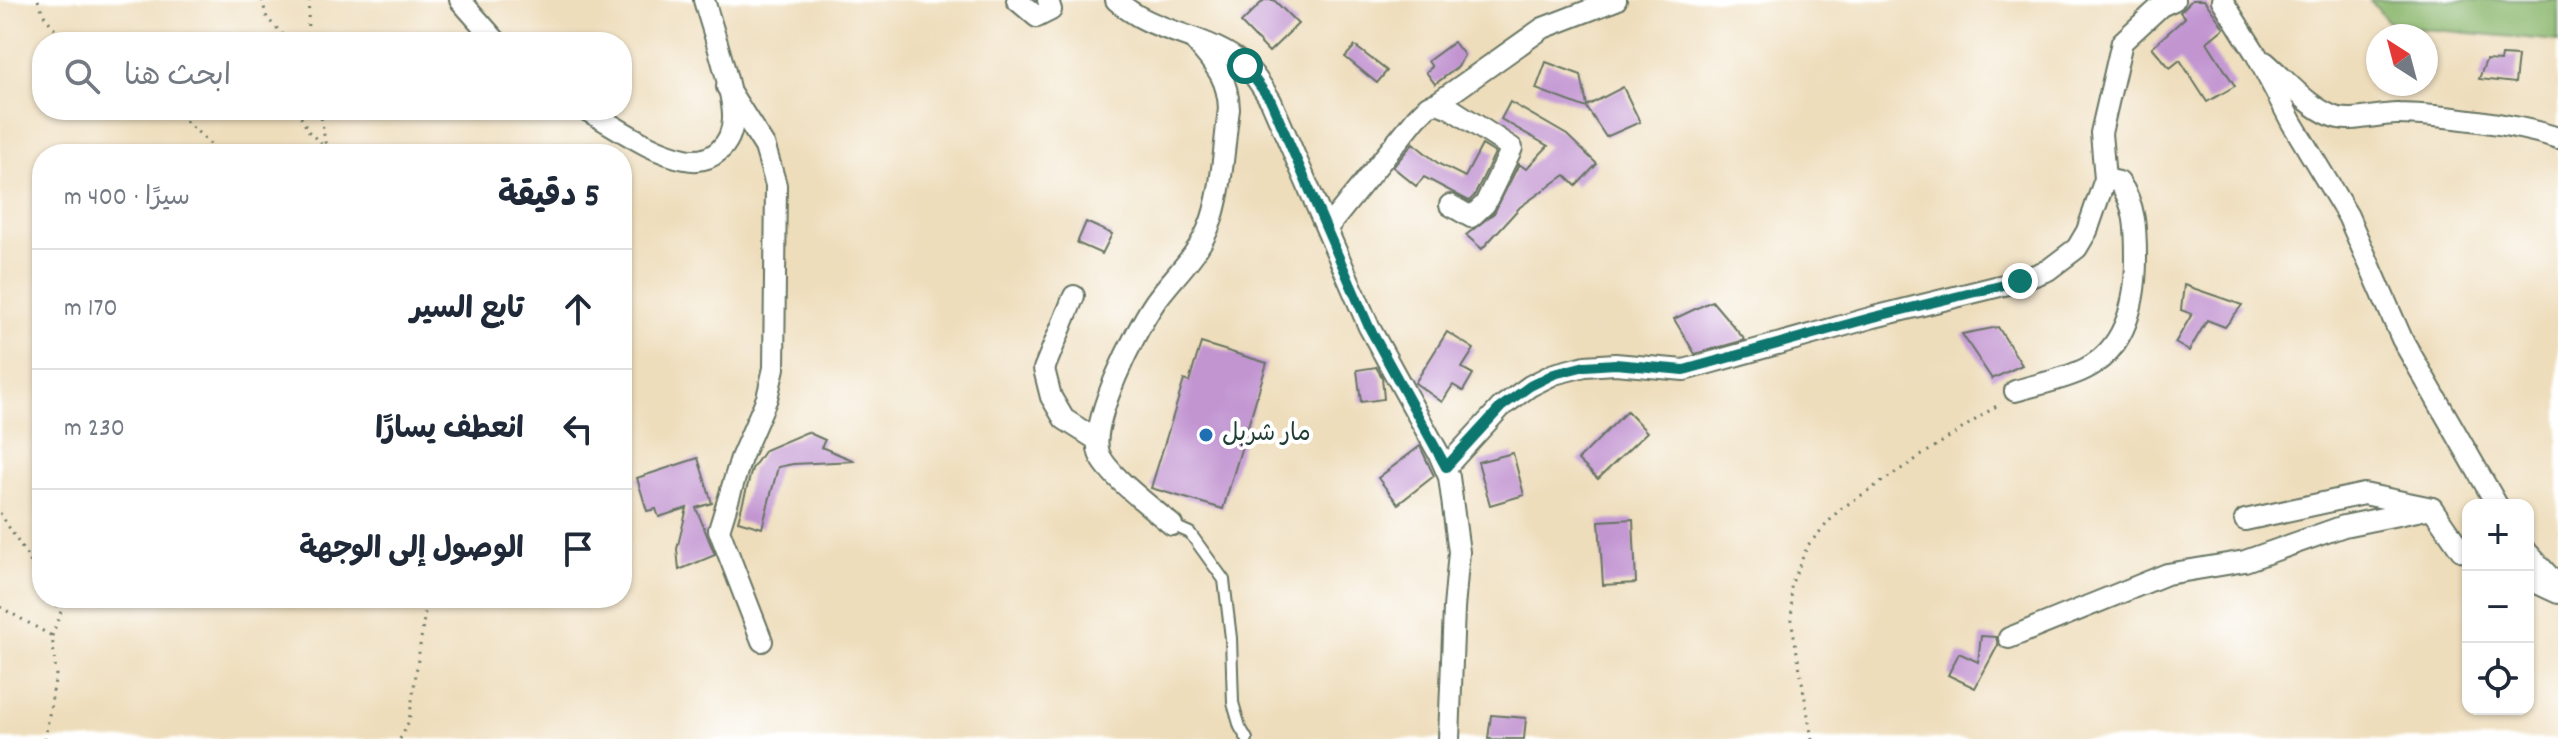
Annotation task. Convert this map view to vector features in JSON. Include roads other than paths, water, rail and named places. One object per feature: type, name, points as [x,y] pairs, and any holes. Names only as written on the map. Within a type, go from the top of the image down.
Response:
[{"type":"street","points":[[460,0],[488,32]]},
{"type":"street","points":[[604,120],[685,160],[715,155],[725,147],[733,117],[704,0]]},
{"type":"street","points":[[1017,0],[1037,17],[1051,10],[1048,0]]},
{"type":"street","points":[[1116,0],[1138,18],[1235,58],[1261,85],[1271,101],[1369,327],[1446,467],[1459,552],[1449,739]]},
{"type":"street","points":[[1327,228],[1428,106],[1437,103],[1543,28],[1616,0]]},
{"type":"street","points":[[1446,467],[1501,407],[1530,386],[1554,374],[1585,366],[1615,364],[1684,370],[1887,313],[2020,281],[2048,270],[2077,248],[2087,231],[2105,179],[2101,133],[2122,42],[2161,6],[2174,0]]},
{"type":"street","points":[[2222,0],[2348,216],[2402,339],[2494,499]]},
{"type":"street","points":[[1172,525],[1106,467],[1097,440],[1110,390],[1133,342],[1154,304],[1203,240],[1214,210],[1229,94],[1221,73],[1195,41]]},
{"type":"street","points":[[2256,54],[2334,117],[2418,115],[2508,127],[2558,138]]},
{"type":"street","points":[[727,87],[765,147],[776,185],[778,227],[774,272],[774,368],[767,398],[741,458],[719,530],[762,641]]},
{"type":"street","points":[[1437,103],[1450,108],[1512,148],[1496,185],[1478,211],[1471,217],[1450,205]]},
{"type":"street","points":[[2015,391],[2087,368],[2104,355],[2121,335],[2130,317],[2136,286],[2136,230],[2132,207],[2119,182],[2105,179]]},
{"type":"street","points":[[1074,296],[1044,369],[1051,397],[1064,419],[1097,440]]},
{"type":"street","points":[[2245,520],[2364,494],[2432,508],[2462,550]]},
{"type":"street","points":[[2009,638],[2167,574],[2245,561],[2344,526],[2432,508]]},
{"type":"street","points":[[2534,560],[2558,586]]},
{"type":"street","points":[[2534,582],[2558,593]]},
{"type":"lane","points":[[1172,525],[1190,533],[1224,580],[1231,638],[1233,703],[1247,739]]},
{"type":"place","name":"مار شربل","points":[[1206,435]]}]
